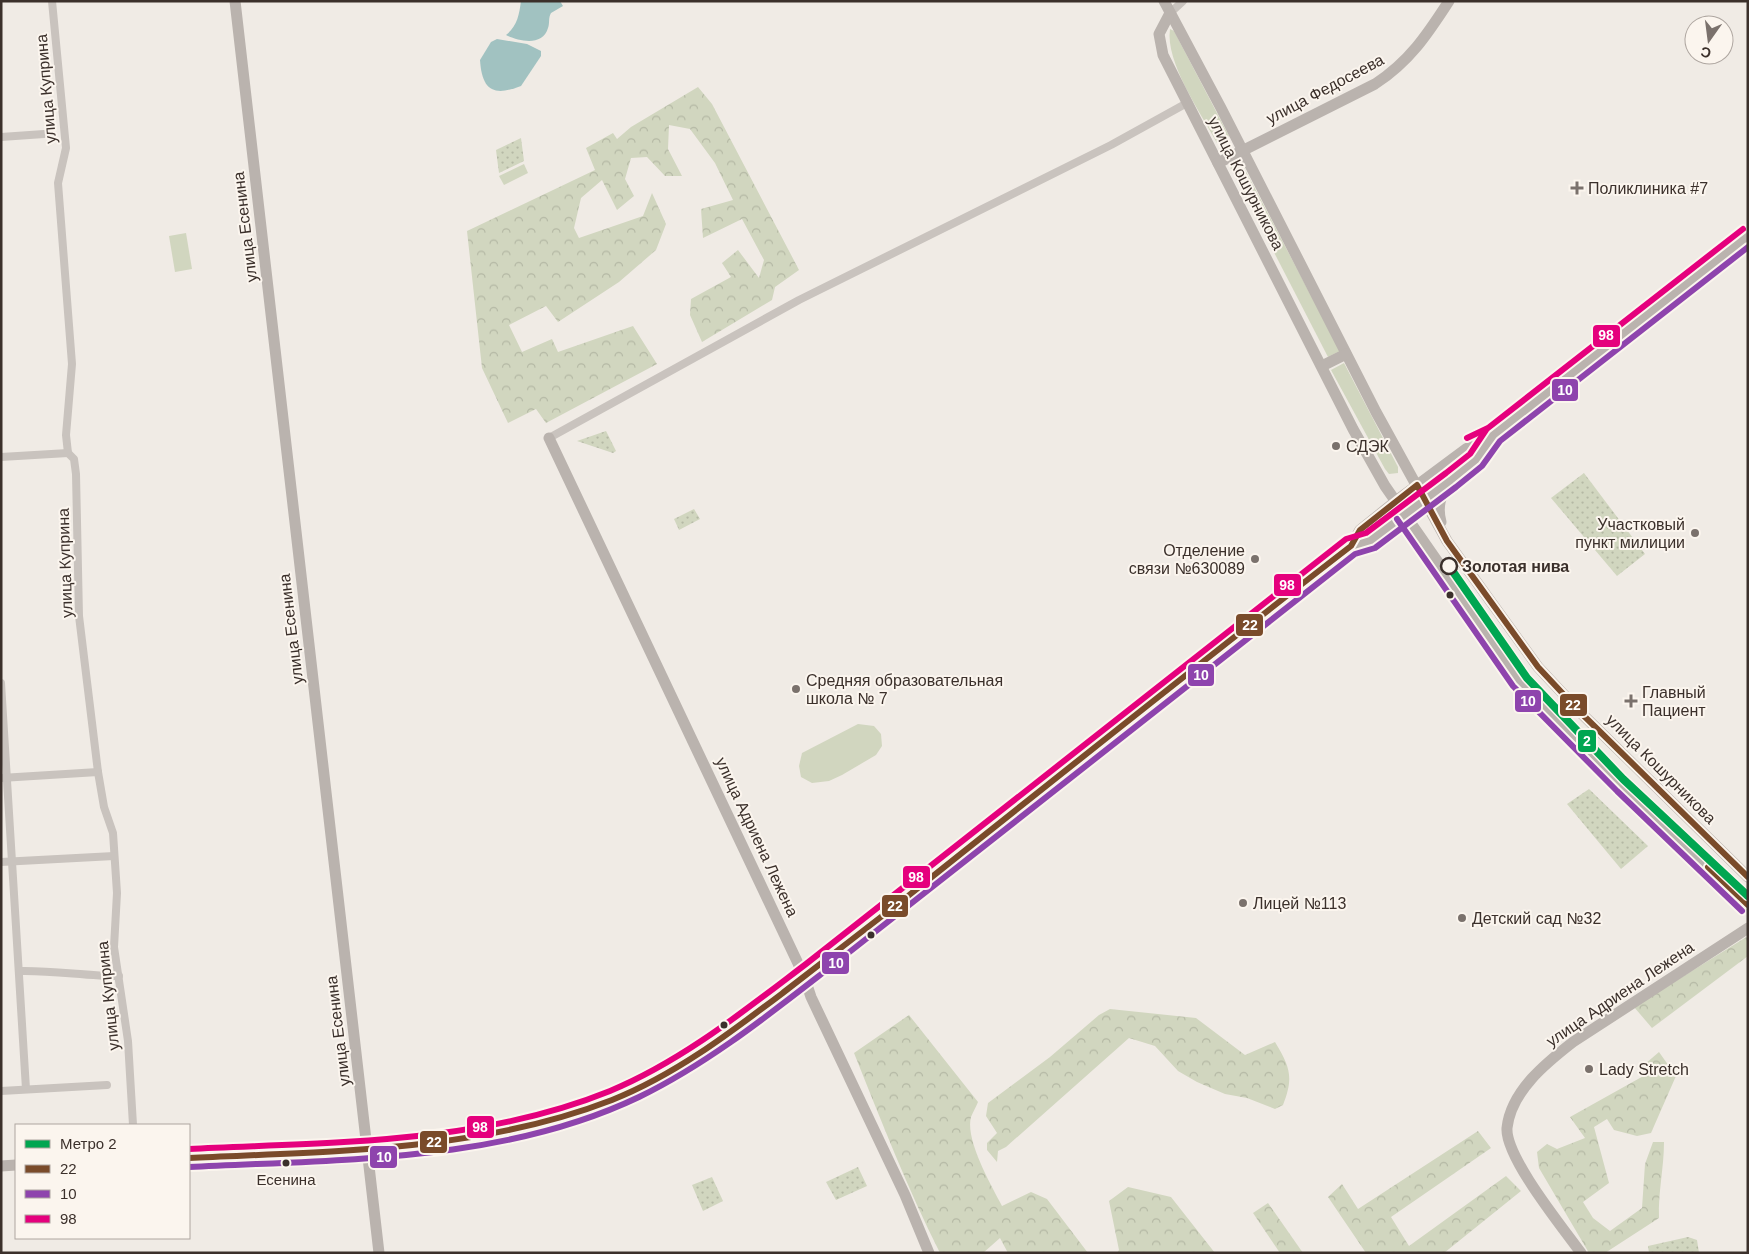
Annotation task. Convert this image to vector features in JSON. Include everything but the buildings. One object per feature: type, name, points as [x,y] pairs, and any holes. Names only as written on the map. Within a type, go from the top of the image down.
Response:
[{"type":"main road","name":"улица Есенина","points":[[235,1],[379,1253]]},
{"type":"main road","name":"улица Кошурникова","points":[[1164,1],[1242,149],[1346,354],[1452,547],[1538,667],[1580,712],[1748,877]]},
{"type":"main road","name":"улица Федосеева","points":[[1218,163],[1242,149],[1375,84],[1395,72],[1418,48],[1448,1]]},
{"type":"main road","name":"улица Кошурникова","points":[[1170,13],[1160,34],[1163,55],[1353,429],[1404,514],[1520,680],[1748,906]]},
{"type":"main road","points":[[190,1158],[368,1148],[508,1131],[561,1117],[612,1099],[660,1077],[700,1053],[804,976],[1351,546],[1360,530],[1396,501],[1466,449],[1493,435],[1748,236]]},
{"type":"main road","points":[[1322,366],[1346,354]]},
{"type":"main road","points":[[1351,546],[1370,541],[1451,480],[1476,460],[1493,435]]},
{"type":"main road","name":"улица Адриена Лежена","points":[[549,438],[804,976],[811,997],[905,1195],[929,1253]]},
{"type":"main road","points":[[1451,480],[1441,496],[1438,510],[1452,547]]},
{"type":"main road","name":"улица Адриена Лежена","points":[[1581,1253],[1513,1153],[1507,1129],[1510,1116],[1522,1093],[1552,1058],[1748,928]]},
{"type":"main road","points":[[1,1166],[15,1165]]},
{"type":"street","name":"улица Куприна","points":[[52,1],[66,148],[58,183],[72,364],[66,435],[68,453],[74,460],[76,474],[79,616],[98,772],[104,807],[113,833],[117,893],[114,946],[128,1041],[133,1124]]},
{"type":"street","points":[[1170,13],[1183,1]]},
{"type":"street","points":[[549,438],[799,300],[1111,145],[1187,103]]},
{"type":"street","points":[[1,137],[44,134]]},
{"type":"street","points":[[1,457],[68,453]]},
{"type":"street","points":[[1,684],[4,778],[12,862],[26,1089]]},
{"type":"street","points":[[4,778],[98,772]]},
{"type":"street","points":[[1,862],[114,856]]},
{"type":"street","points":[[19,972],[52,970],[87,976],[119,976]]},
{"type":"street","points":[[1,1091],[107,1085]]},
{"type":"green space","points":[[1170,29],[1174,31],[1229,136],[1217,143],[1178,72],[1170,42]]},
{"type":"green space","points":[[698,87],[712,104],[799,270],[775,287],[772,300],[702,342],[690,315],[691,299],[731,277],[722,263],[738,250],[759,278],[764,260],[742,219],[703,238],[701,209],[733,200],[715,163],[690,129],[669,125],[668,149],[682,176],[665,176],[647,157],[631,158],[625,179],[634,196],[617,210],[602,180],[581,198],[574,228],[579,238],[643,216],[652,193],[666,224],[656,250],[619,282],[558,322],[546,306],[509,325],[522,352],[552,339],[558,352],[633,326],[657,364],[546,423],[536,409],[508,423],[482,368],[467,231],[595,170],[586,148],[613,133],[617,139],[631,127]]},
{"type":"green space","points":[[521,138],[524,161],[499,173],[496,150]]},
{"type":"green space","points":[[1240,160],[1340,351],[1328,357],[1230,167]]},
{"type":"green space","points":[[524,164],[528,173],[504,185],[499,176]]},
{"type":"green space","points":[[186,233],[192,269],[175,272],[169,236]]},
{"type":"green space","points":[[1344,363],[1398,467],[1398,473],[1389,474],[1385,469],[1331,370]]},
{"type":"green space","points":[[606,431],[616,451],[613,453],[577,441]]},
{"type":"green space","points":[[1584,473],[1645,554],[1617,576],[1551,498]]},
{"type":"green space","points":[[694,509],[700,519],[679,530],[674,519]]},
{"type":"green space","points":[[858,724],[874,726],[881,734],[882,746],[876,755],[829,781],[812,783],[801,777],[799,766],[802,753]]},
{"type":"green space","points":[[1589,789],[1648,846],[1621,869],[1567,804]]},
{"type":"green space","points":[[1748,936],[1748,956],[1652,1028],[1634,1007]]},
{"type":"green space","points":[[1110,1009],[1196,1018],[1245,1055],[1275,1042],[1289,1072],[1289,1087],[1283,1105],[1275,1109],[1247,1098],[1225,1094],[1197,1082],[1178,1071],[1155,1046],[1129,1038],[1006,1147],[998,1151],[997,1162],[987,1150],[987,1143],[997,1133],[986,1116],[988,1103],[1050,1057],[1099,1015]]},
{"type":"green space","points":[[909,1015],[978,1102],[971,1117],[972,1138],[980,1162],[1002,1206],[1031,1192],[1047,1199],[1088,1253],[1008,1253],[1000,1238],[983,1253],[940,1253],[905,1179],[854,1053]]},
{"type":"green space","points":[[1659,1052],[1676,1076],[1651,1133],[1637,1136],[1614,1130],[1607,1119],[1594,1127],[1609,1183],[1583,1202],[1593,1218],[1610,1231],[1642,1208],[1645,1164],[1653,1142],[1664,1142],[1659,1218],[1605,1253],[1589,1253],[1539,1168],[1537,1152],[1547,1144],[1557,1149],[1585,1138],[1570,1117],[1647,1074],[1645,1064]]},
{"type":"green space","points":[[1478,1131],[1491,1148],[1391,1217],[1409,1246],[1506,1176],[1521,1191],[1444,1253],[1366,1253],[1328,1197],[1342,1184],[1358,1209]]},
{"type":"green space","points":[[858,1167],[867,1186],[836,1200],[826,1182]]},
{"type":"green space","points":[[712,1177],[723,1201],[703,1211],[692,1185]]},
{"type":"green space","points":[[1128,1187],[1171,1197],[1215,1253],[1117,1253],[1119,1250],[1109,1201]]},
{"type":"green space","points":[[1268,1203],[1303,1253],[1280,1253],[1253,1213]]},
{"type":"green space","points":[[1688,1237],[1697,1240],[1699,1253],[1649,1253],[1648,1246]]},
{"type":"water","points":[[521,1],[560,1],[563,6],[551,13],[545,34],[541,38],[530,41],[506,35],[513,28],[517,20]]},
{"type":"water","points":[[497,39],[527,44],[541,51],[541,56],[521,86],[496,91],[486,84],[480,60],[491,42]]},
{"type":"metro line","name":"2","points":[[1449,566],[1527,678],[1623,779],[1748,896]]},
{"type":"transit line","name":"98","points":[[1467,438],[1488,428],[1743,229]]},
{"type":"transit line","name":"10","points":[[190,1167],[361,1159],[476,1146],[532,1135],[586,1119],[665,1084],[715,1053],[810,983],[1355,554],[1375,548],[1456,487],[1482,466],[1500,441],[1748,247]]},
{"type":"transit line","name":"98","points":[[190,1149],[349,1142],[455,1131],[508,1122],[559,1109],[610,1091],[637,1079],[712,1034],[806,964],[1346,539],[1366,533],[1446,473],[1470,454],[1486,430]]},
{"type":"transit line","name":"22","points":[[190,1158],[403,1146],[509,1130],[561,1117],[612,1100],[680,1066],[743,1023],[908,896],[1184,676],[1351,546],[1360,530],[1417,485],[1447,541],[1538,667],[1580,712],[1748,877]]},
{"type":"transit line","name":"10","points":[[1397,519],[1513,686],[1617,791],[1742,911]]},
{"type":"transit line","name":"22","points":[[1708,867],[1748,905]]},
{"type":"place","name":"Поликлиника #7","points":[[1577,188]]},
{"type":"place","name":"СДЭК","points":[[1336,446]]},
{"type":"place","name":"Участковый пункт милиции","points":[[1695,533]]},
{"type":"place","name":"Отделение связи №630089","points":[[1255,559]]},
{"type":"place","name":"Золотая нива","points":[[1449,566]]},
{"type":"place","name":"Средняя образовательная школа № 7","points":[[796,689]]},
{"type":"place","name":"Главный Пациент","points":[[1631,701]]},
{"type":"place","name":"Лицей №113","points":[[1243,903]]},
{"type":"place","name":"Детский сад №32","points":[[1462,918]]},
{"type":"place","name":"Lady Stretch","points":[[1589,1069]]},
{"type":"place","name":"Есенина","points":[[286,1163]]}]
